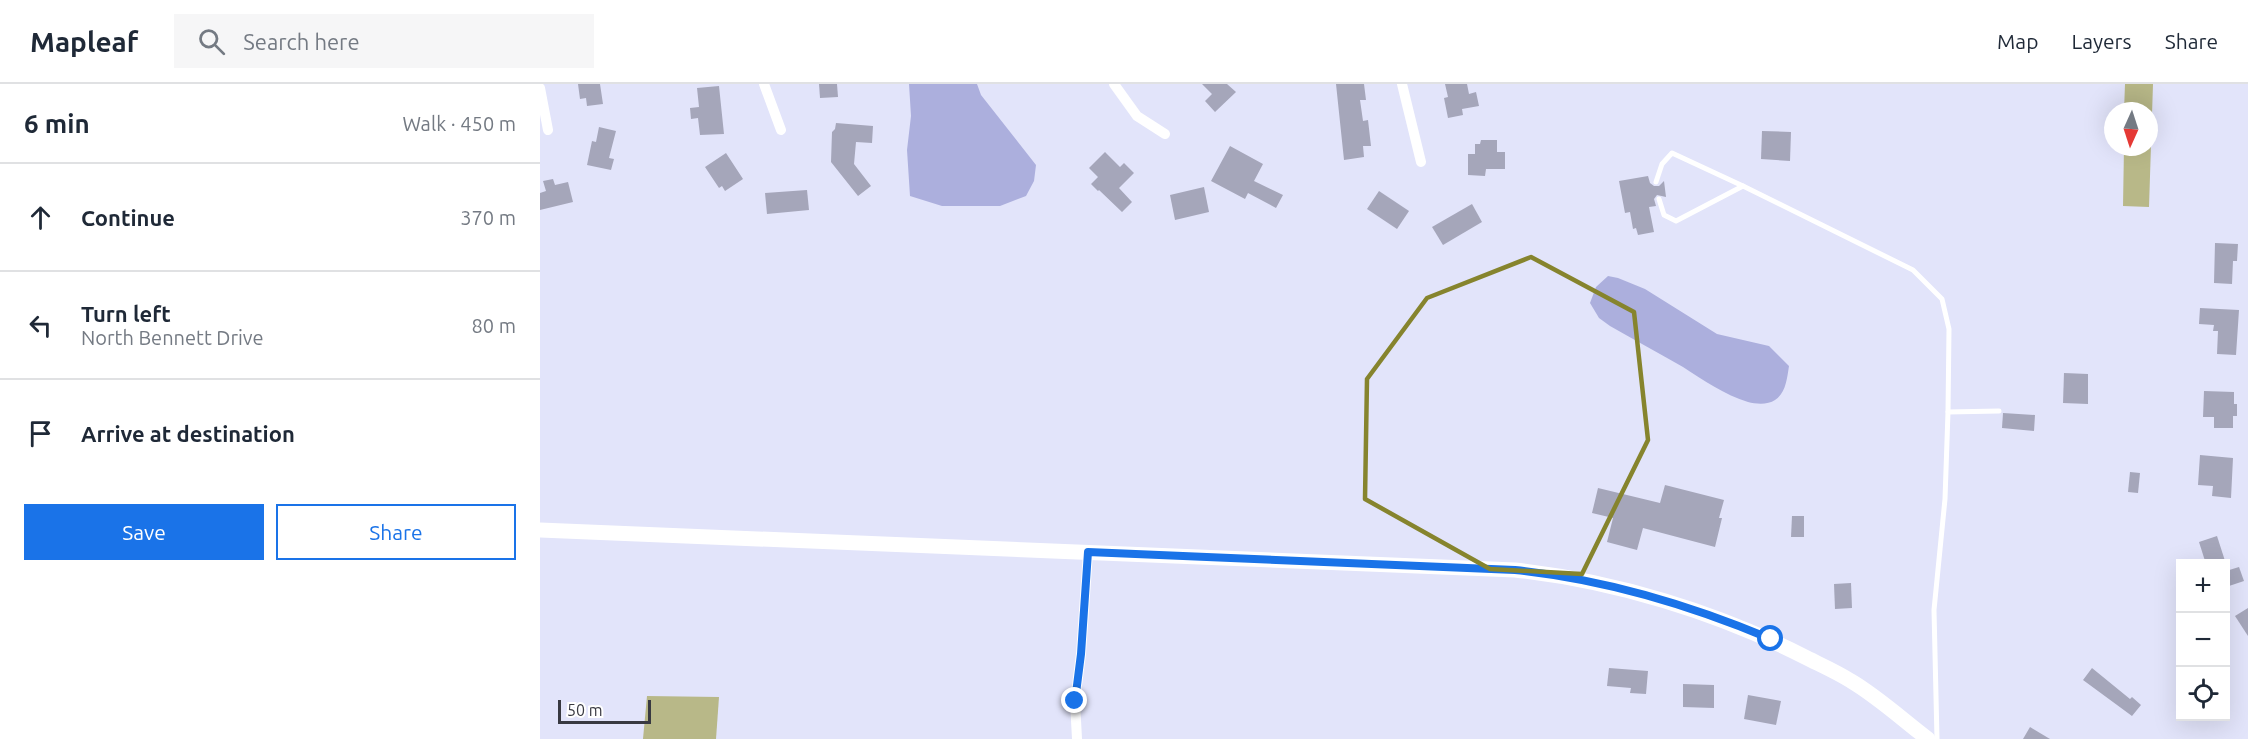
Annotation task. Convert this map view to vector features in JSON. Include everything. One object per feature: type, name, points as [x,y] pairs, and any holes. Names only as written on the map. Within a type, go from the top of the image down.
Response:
[{"type":"main road","points":[[540,530],[1515,570],[1582,579],[1718,617],[1771,639],[1852,681],[1928,739]]},
{"type":"street","points":[[764,84],[781,130]]},
{"type":"street","points":[[1114,84],[1137,116],[1165,134]]},
{"type":"street","points":[[1402,84],[1421,162]]},
{"type":"street","points":[[540,88],[548,129]]},
{"type":"street","points":[[1077,739],[1075,701],[1081,654],[1088,552]]},
{"type":"lane","points":[[1656,182],[1662,164],[1672,153],[1913,270],[1942,300],[1949,329],[1945,499],[1934,610],[1937,739]]},
{"type":"lane","points":[[1659,199],[1664,215],[1676,221],[1743,186]]},
{"type":"lane","points":[[1948,412],[1999,411]]},
{"type":"highlighted area","points":[[1531,257],[1634,312],[1648,440],[1582,574],[1490,569],[1365,499],[1367,379],[1427,298]]},
{"type":"green space","points":[[2125,84],[2153,84],[2152,102],[2124,102]]},
{"type":"green space","points":[[2124,156],[2151,156],[2149,207],[2123,206]]},
{"type":"green space","points":[[647,696],[719,697],[716,739],[643,739]]},
{"type":"water","points":[[909,84],[977,84],[981,95],[1036,165],[1034,181],[1026,196],[1000,206],[942,206],[910,196],[907,150],[911,116]]},
{"type":"water","points":[[1608,276],[1645,289],[1717,334],[1769,346],[1789,366],[1782,393],[1772,402],[1758,404],[1739,399],[1714,387],[1610,326],[1599,318],[1590,303],[1596,287]]},
{"type":"building","points":[[578,84],[600,84],[603,104],[587,106],[586,98],[580,99]]},
{"type":"building","points":[[819,84],[837,84],[838,97],[820,98]]},
{"type":"building","points":[[1202,84],[1227,84],[1236,92],[1215,112],[1205,101],[1212,94]]},
{"type":"building","points":[[1336,84],[1364,84],[1366,100],[1360,100],[1363,121],[1368,120],[1371,146],[1363,146],[1364,157],[1344,160]]},
{"type":"building","points":[[1445,84],[1467,84],[1469,94],[1476,92],[1479,106],[1462,109],[1463,115],[1448,118],[1444,98],[1448,97]]},
{"type":"building","points":[[719,86],[724,134],[700,135],[698,118],[691,119],[690,108],[699,107],[697,88]]},
{"type":"building","points":[[836,123],[873,126],[872,143],[856,142],[854,164],[871,186],[858,196],[831,162],[832,132]]},
{"type":"building","points":[[599,127],[616,131],[609,158],[614,159],[611,170],[587,165],[592,141],[596,142]]},
{"type":"building","points":[[1762,131],[1791,132],[1790,161],[1761,159]]},
{"type":"building","points":[[1481,140],[1497,140],[1497,152],[1505,152],[1505,169],[1486,169],[1485,176],[1468,175],[1468,154],[1475,154],[1475,144],[1480,144]]},
{"type":"building","points":[[1230,146],[1263,164],[1254,181],[1283,195],[1276,208],[1248,193],[1245,199],[1211,181]]},
{"type":"building","points":[[1105,152],[1120,167],[1124,163],[1134,173],[1119,188],[1132,202],[1122,212],[1091,184],[1098,177],[1089,168]]},
{"type":"building","points":[[726,153],[743,179],[725,191],[722,186],[719,188],[705,167]]},
{"type":"building","points":[[1648,176],[1650,183],[1654,186],[1659,186],[1664,181],[1666,197],[1657,195],[1654,199],[1656,206],[1649,207],[1654,232],[1638,235],[1636,228],[1633,229],[1630,212],[1625,213],[1619,181]]},
{"type":"building","points":[[553,179],[555,185],[568,182],[573,202],[540,210],[540,193],[546,191],[543,181]]},
{"type":"building","points":[[1204,187],[1209,212],[1175,220],[1170,195]]},
{"type":"building","points":[[807,190],[809,210],[767,214],[765,193]]},
{"type":"building","points":[[1379,191],[1409,211],[1397,229],[1367,209]]},
{"type":"building","points":[[1472,204],[1482,222],[1443,245],[1432,227]]},
{"type":"building","points":[[2215,243],[2238,244],[2237,261],[2233,261],[2232,284],[2214,283]]},
{"type":"building","points":[[2200,308],[2239,310],[2236,355],[2217,354],[2218,331],[2213,331],[2214,325],[2199,324]]},
{"type":"building","points":[[2064,373],[2088,374],[2088,404],[2063,403]]},
{"type":"building","points":[[2204,391],[2234,392],[2237,416],[2233,416],[2233,428],[2214,428],[2214,417],[2203,417]]},
{"type":"building","points":[[2003,413],[2035,415],[2034,431],[2002,428]]},
{"type":"building","points":[[2200,455],[2233,458],[2231,498],[2212,496],[2213,486],[2198,485]]},
{"type":"building","points":[[2130,472],[2140,473],[2138,493],[2128,492]]},
{"type":"building","points":[[1665,485],[1724,500],[1715,547],[1643,528],[1637,550],[1607,542],[1613,518],[1592,513],[1598,488],[1660,503]]},
{"type":"building","points":[[1792,516],[1804,516],[1804,537],[1791,537]]},
{"type":"building","points":[[2217,536],[2224,559],[2204,559],[2199,542]]},
{"type":"building","points":[[2239,567],[2244,581],[2230,586],[2230,570]]},
{"type":"building","points":[[1851,583],[1852,608],[1835,609],[1834,584]]},
{"type":"building","points":[[2248,608],[2248,636],[2235,616]]},
{"type":"building","points":[[1609,668],[1648,671],[1646,694],[1630,693],[1631,688],[1607,686]]},
{"type":"building","points":[[2092,668],[2130,699],[2132,697],[2141,705],[2132,716],[2083,680]]},
{"type":"building","points":[[1683,684],[1714,685],[1714,708],[1683,707]]},
{"type":"building","points":[[1748,695],[1781,701],[1776,725],[1744,719]]},
{"type":"building","points":[[2030,727],[2050,739],[2023,739]]},
{"type":"route","points":[[1075,701],[1081,654],[1088,552],[1515,570],[1553,574],[1582,579],[1718,617],[1771,639]]}]
